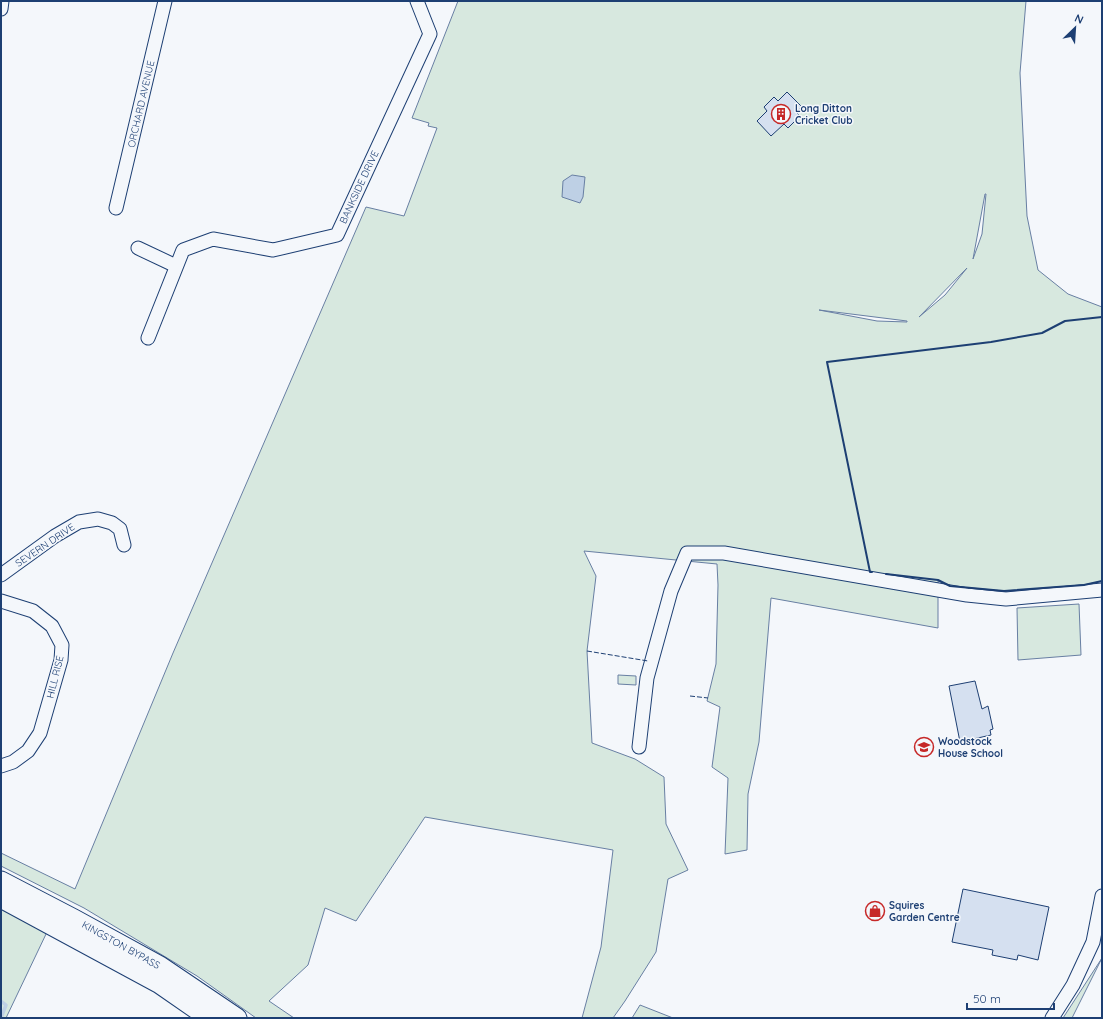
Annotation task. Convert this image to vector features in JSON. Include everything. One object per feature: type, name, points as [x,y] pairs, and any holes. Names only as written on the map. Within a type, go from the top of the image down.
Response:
[{"type":"highway","name":"KINGSTON BYPASS","points":[[1,881],[74,918],[160,966],[237,1018]]},
{"type":"highway","name":"KINGSTON BYPASS","points":[[1,898],[160,984],[209,1018]]},
{"type":"street","points":[[1,9],[2,1]]},
{"type":"street","name":"ORCHARD AVENUE","points":[[116,208],[165,1]]},
{"type":"street","name":"BANKSIDE DRIVE","points":[[148,338],[183,250],[213,239],[272,250],[337,234],[430,34],[417,1]]},
{"type":"street","points":[[138,248],[176,266]]},
{"type":"street","name":"SEVERN DRIVE","points":[[1,575],[55,536],[79,522],[98,519],[112,523],[120,529],[124,545]]},
{"type":"street","points":[[639,747],[647,678],[671,591],[687,553],[724,553],[865,576],[967,595],[1006,599],[1102,590]]},
{"type":"street","name":"HILL RISE","points":[[1,601],[33,611],[52,626],[62,645],[61,660],[40,733],[28,751],[13,762],[1,766]]},
{"type":"street","points":[[1052,1018],[1073,985],[1093,942],[1102,896]]},
{"type":"shaded area","points":[[458,1],[1026,1],[1020,73],[1027,216],[1038,270],[1068,294],[1102,307],[1102,581],[1084,585],[1004,591],[950,586],[938,581],[938,628],[771,598],[759,742],[748,794],[747,850],[725,854],[728,778],[712,767],[720,707],[707,701],[716,664],[718,585],[717,564],[584,551],[596,576],[587,651],[592,743],[635,759],[664,777],[666,824],[688,870],[668,879],[656,952],[613,1018],[582,1018],[601,947],[613,850],[425,817],[356,921],[325,908],[308,965],[269,1001],[294,1018],[256,1018],[197,976],[84,908],[1,866],[1,853],[75,889],[173,653],[366,207],[404,216],[437,128],[428,126],[429,123],[412,118]],"holes":[[[985,194],[982,234],[973,259]],[[967,268],[945,295],[919,317]],[[819,310],[907,322],[877,321]]]},
{"type":"shaded area","points":[[1079,604],[1081,655],[1018,660],[1017,608]]},
{"type":"shaded area","points":[[618,675],[636,676],[636,685],[618,684]]},
{"type":"shaded area","points":[[1,908],[47,932],[6,1018],[1,1018]]},
{"type":"shaded area","points":[[1102,958],[1072,1018],[1063,1018]]},
{"type":"shaded area","points":[[640,1005],[673,1018],[632,1018]]},
{"type":"water","points":[[572,175],[585,177],[583,197],[580,203],[562,197],[563,181]]},
{"type":"building","name":"Long Ditton Cricket Club","points":[[787,92],[802,107],[796,112],[800,116],[788,128],[784,124],[771,136],[757,121],[767,111],[764,107],[774,97],[778,101]]},
{"type":"building","points":[[975,681],[982,709],[988,706],[993,729],[990,730],[991,735],[960,742],[949,686]]},
{"type":"building","points":[[963,889],[1049,907],[1038,960],[1018,955],[1017,960],[992,955],[993,950],[952,942]]},
{"type":"waterway","points":[[1,1001],[6,1005],[1,1018]]},
{"type":"fence","points":[[587,651],[648,661]]},
{"type":"fence","points":[[690,696],[708,698]]},
{"type":"wall","points":[[872,572],[870,572],[827,362],[991,342],[1042,333],[1065,321],[1102,317]]},
{"type":"wall","points":[[886,574],[938,580],[950,586],[1004,591],[1084,585],[1102,581]]},
{"type":"place","name":"Long Ditton Cricket Club","points":[[781,114]]},
{"type":"place","name":"Woodstock House School","points":[[924,747]]},
{"type":"place","name":"Squires Garden Centre","points":[[875,911]]}]
